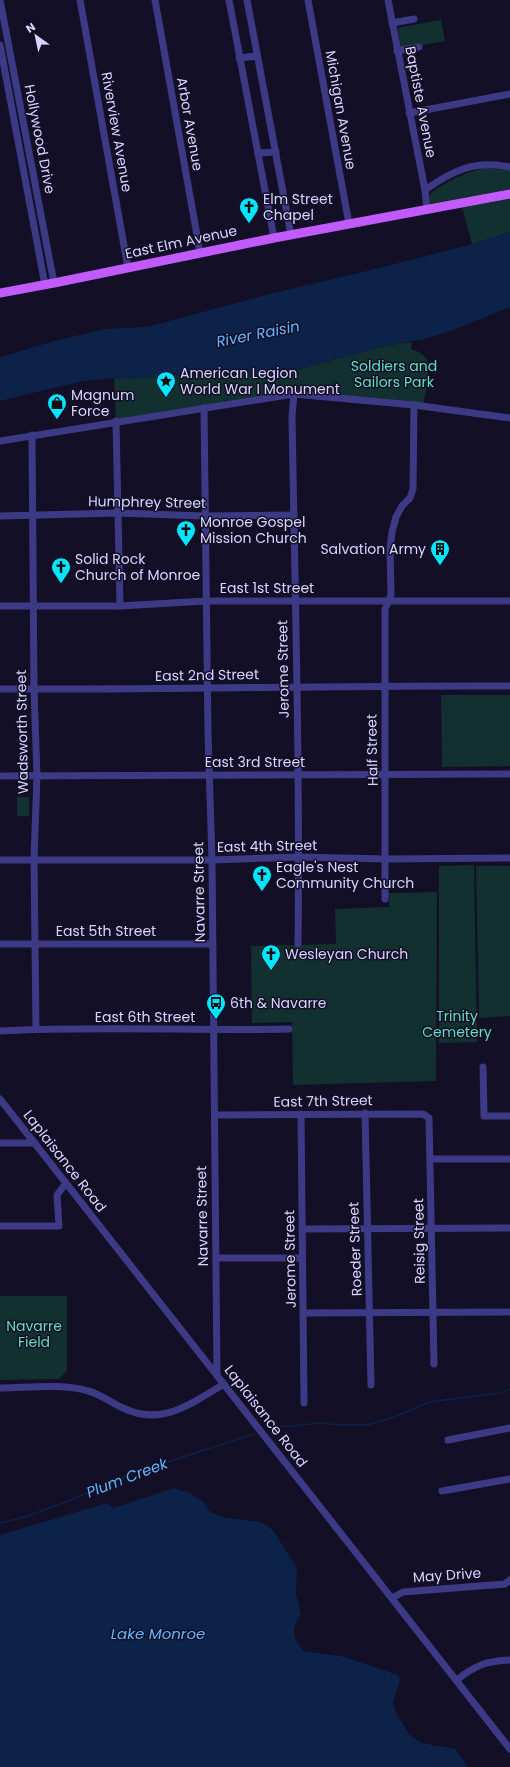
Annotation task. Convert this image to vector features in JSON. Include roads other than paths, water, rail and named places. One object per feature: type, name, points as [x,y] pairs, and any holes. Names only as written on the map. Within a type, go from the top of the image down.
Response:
[{"type":"main road","name":"East Elm Avenue","points":[[0,293],[128,268],[200,252],[510,194]]},
{"type":"street","name":"Hollywood Drive","points":[[0,0],[49,284]]},
{"type":"street","name":"Riverview Avenue","points":[[80,0],[128,268]]},
{"type":"street","name":"Arbor Avenue","points":[[155,0],[200,252]]},
{"type":"street","points":[[229,0],[274,238]]},
{"type":"street","points":[[247,0],[292,235]]},
{"type":"street","name":"Michigan Avenue","points":[[308,0],[349,224]]},
{"type":"street","name":"Baptiste Avenue","points":[[388,0],[425,190],[427,210]]},
{"type":"street","points":[[392,23],[414,19]]},
{"type":"street","name":"Hollywood Drive","points":[[0,45],[49,284]]},
{"type":"street","points":[[398,51],[419,47]]},
{"type":"street","points":[[239,58],[257,56]]},
{"type":"street","points":[[409,113],[510,94]]},
{"type":"street","points":[[258,153],[276,152]]},
{"type":"street","points":[[425,190],[453,172],[468,166],[494,164],[510,166]]},
{"type":"street","points":[[0,440],[294,394],[414,405],[510,418]]},
{"type":"street","name":"Jerome Street","points":[[294,394],[295,601],[299,775],[298,944]]},
{"type":"street","name":"Half Street","points":[[385,899],[385,609],[391,595],[390,549],[392,532],[396,517],[402,506],[410,498],[413,489],[414,405]]},
{"type":"street","name":"Navarre Street","points":[[204,408],[206,601],[212,860],[217,1375]]},
{"type":"street","points":[[116,421],[120,606]]},
{"type":"street","name":"Wadsworth Street","points":[[32,435],[34,689],[37,776],[34,859],[36,1029]]},
{"type":"street","name":"Humphrey Street","points":[[0,516],[118,514],[205,516],[294,515]]},
{"type":"street","name":"East 1st Street","points":[[0,606],[120,606],[206,601],[510,601]]},
{"type":"street","name":"East 2nd Street","points":[[0,689],[384,685],[510,686]]},
{"type":"street","name":"East 3rd Street","points":[[0,776],[510,774]]},
{"type":"street","name":"East 4th Street","points":[[0,860],[212,860],[299,857],[385,859],[510,858]]},
{"type":"street","name":"East 5th Street","points":[[0,944],[213,944]]},
{"type":"street","name":"East 6th Street","points":[[0,1031],[36,1029],[213,1031],[289,1029]]},
{"type":"street","points":[[483,1067],[484,1116],[510,1116]]},
{"type":"street","name":"Laplaisance Road","points":[[0,1099],[457,1680],[510,1750]]},
{"type":"street","name":"East 7th Street","points":[[215,1116],[365,1113],[423,1114],[429,1118]]},
{"type":"street","name":"Roeder Street","points":[[365,1113],[370,1313],[370,1385]]},
{"type":"street","name":"Jerome Street","points":[[301,1114],[304,1403]]},
{"type":"street","name":"Reisig Street","points":[[429,1118],[434,1364]]},
{"type":"street","points":[[0,1143],[35,1143]]},
{"type":"street","points":[[431,1159],[510,1159]]},
{"type":"street","points":[[0,1226],[59,1226],[57,1195],[66,1183]]},
{"type":"street","points":[[302,1229],[432,1227],[510,1228]]},
{"type":"street","points":[[216,1258],[302,1258]]},
{"type":"street","points":[[304,1313],[510,1312]]},
{"type":"street","points":[[0,1388],[78,1388],[96,1393],[136,1414],[157,1416],[179,1410],[224,1384]]},
{"type":"street","points":[[448,1440],[510,1428]]},
{"type":"street","points":[[442,1491],[510,1479]]},
{"type":"street","name":"May Drive","points":[[392,1598],[403,1592],[508,1584]]},
{"type":"street","points":[[457,1680],[465,1673],[482,1664],[490,1661],[510,1660]]},
{"type":"water","name":"River Raisin","points":[[510,232],[510,307],[451,331],[424,339],[389,345],[292,371],[276,373],[168,376],[125,379],[114,378],[83,381],[0,401],[0,357],[58,340],[105,329],[147,327],[266,295],[472,244]]},
{"type":"water","name":"Lake Monroe","points":[[174,1488],[190,1493],[203,1502],[210,1512],[226,1518],[261,1522],[273,1530],[297,1568],[296,1593],[301,1615],[295,1624],[294,1633],[297,1642],[303,1651],[345,1657],[398,1675],[400,1679],[393,1704],[397,1715],[409,1734],[421,1743],[455,1749],[468,1767],[0,1767],[0,1535],[107,1503],[114,1508]]},
{"type":"waterway","name":"Plum Creek","points":[[271,1427],[319,1423],[367,1425],[392,1418],[429,1402],[500,1393],[510,1389]]},
{"type":"waterway","name":"Plum Creek","points":[[0,1523],[21,1518],[61,1504],[134,1473],[254,1434]]},
{"type":"place","name":"Elm Street Chapel","points":[[249,224]]},
{"type":"place","name":"American Legion World War I Monument","points":[[166,398]]},
{"type":"place","name":"Magnum Force","points":[[57,420]]},
{"type":"place","name":"Monroe Gospel Mission Church","points":[[186,547]]},
{"type":"place","name":"Salvation Army","points":[[440,566]]},
{"type":"place","name":"Solid Rock Church of Monroe","points":[[61,584]]},
{"type":"place","name":"Eagle's Nest Community Church","points":[[262,892]]},
{"type":"place","name":"Wesleyan Church","points":[[271,971]]},
{"type":"place","name":"6th & Navarre","points":[[216,1020]]},
{"type":"park label","name":"Soldiers and Sailors Park","points":[[394,374]]},
{"type":"park label","name":"Trinity Cemetery","points":[[457,1024]]},
{"type":"park label","name":"Navarre Field","points":[[34,1334]]}]
